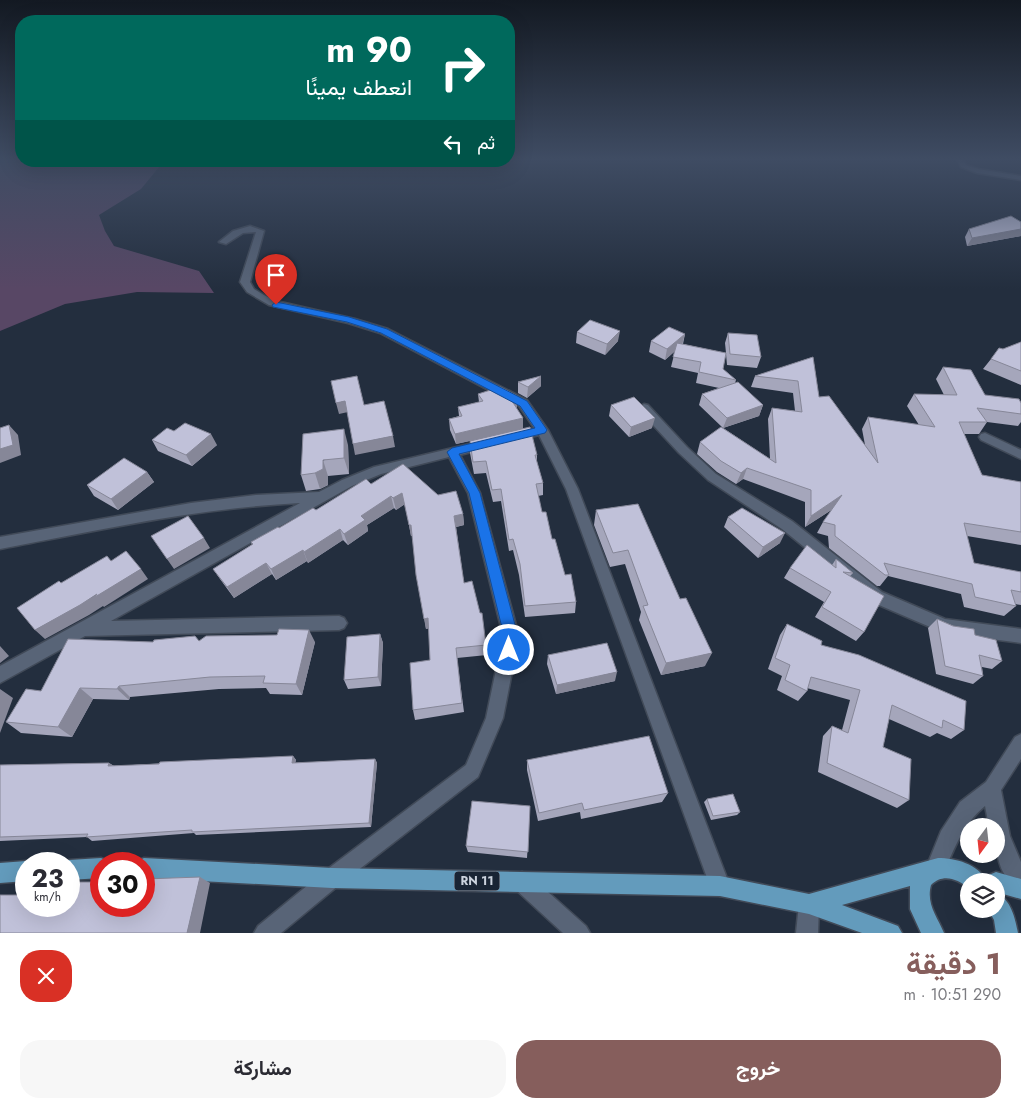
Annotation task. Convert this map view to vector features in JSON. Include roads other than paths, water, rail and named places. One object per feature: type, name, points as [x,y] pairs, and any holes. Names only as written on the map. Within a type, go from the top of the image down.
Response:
[{"type":"main road","points":[[933,933],[923,917],[918,900],[920,884],[926,873],[935,869],[950,868],[961,873]]},
{"type":"main road","name":"RN 11","points":[[155,869],[332,878],[720,886],[809,904],[891,933]]},
{"type":"main road","name":"RN 11","points":[[809,904],[935,869]]},
{"type":"main road","points":[[0,873],[15,872]]},
{"type":"main road","points":[[1005,885],[1021,889]]},
{"type":"main road","points":[[1004,918],[1007,933]]},
{"type":"street","points":[[223,242],[231,234],[246,228],[254,228],[260,231],[245,282],[247,287],[254,293],[276,305],[360,322],[384,331],[523,403],[542,430],[572,489],[720,886]]},
{"type":"street","points":[[638,401],[683,450],[712,477],[787,525],[877,597],[944,626],[1021,636]]},
{"type":"street","points":[[0,675],[346,483],[378,470],[542,430]]},
{"type":"street","points":[[984,437],[1021,455]]},
{"type":"street","points":[[266,933],[332,878],[472,771],[494,718],[511,636],[474,493],[452,452]]},
{"type":"street","points":[[0,542],[191,508],[256,500],[322,496]]},
{"type":"street","points":[[80,629],[339,623]]},
{"type":"street","points":[[935,869],[948,838],[967,809],[992,788],[1021,743]]},
{"type":"street","points":[[992,788],[1006,852],[1021,878]]},
{"type":"street","points":[[522,882],[579,933]]},
{"type":"street","points":[[807,933],[809,904]]}]
